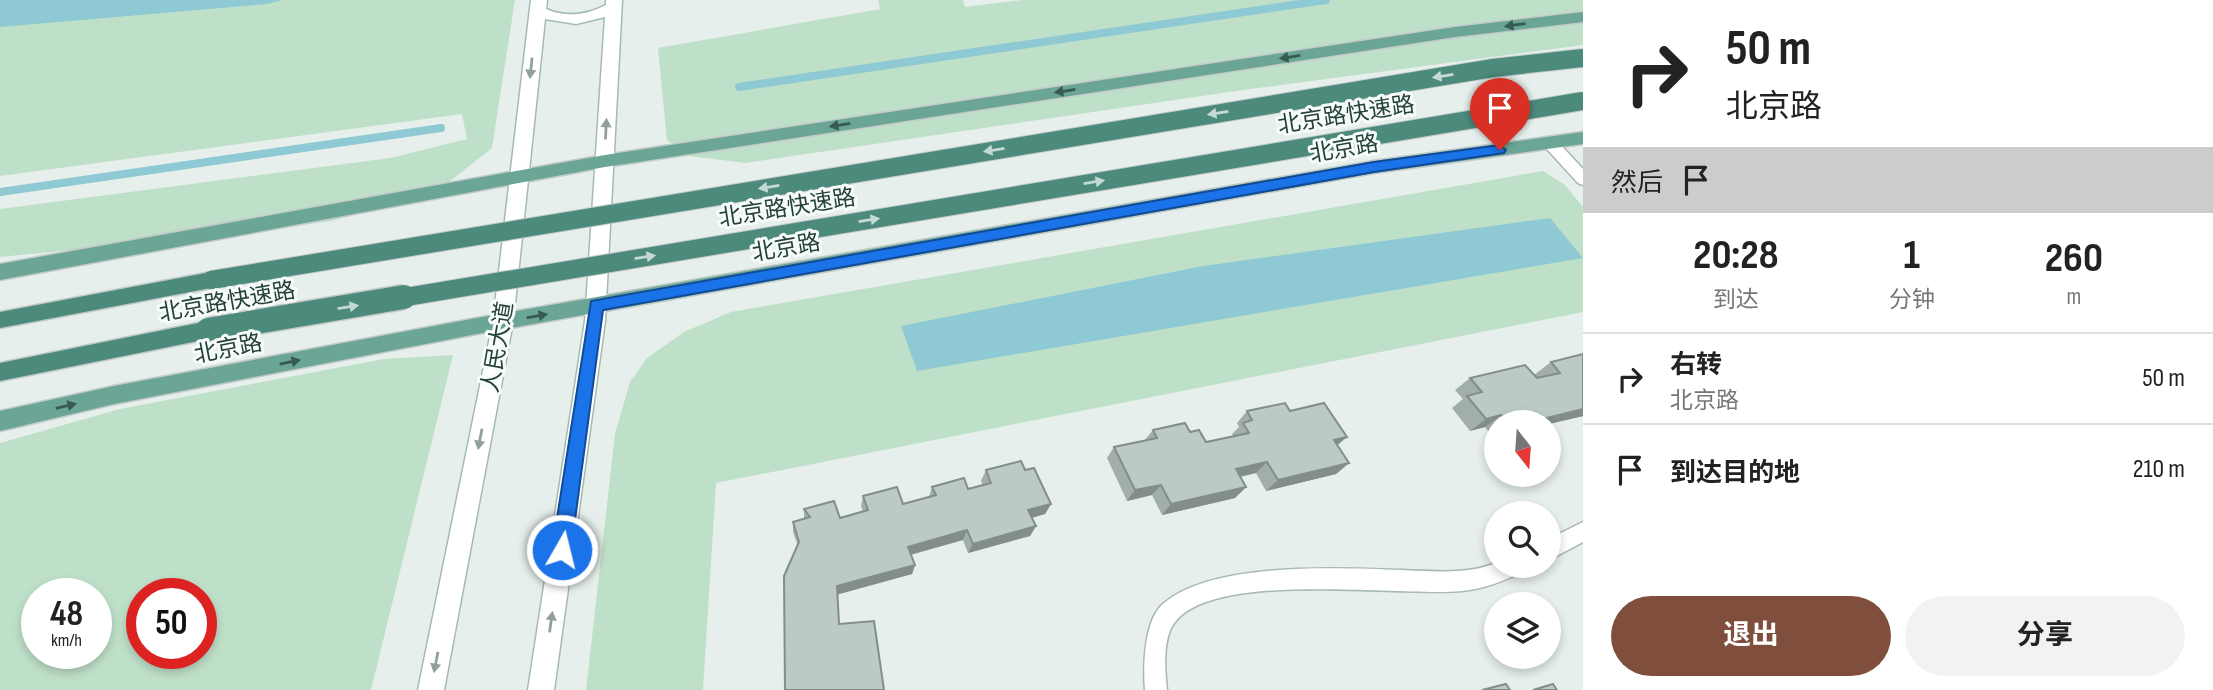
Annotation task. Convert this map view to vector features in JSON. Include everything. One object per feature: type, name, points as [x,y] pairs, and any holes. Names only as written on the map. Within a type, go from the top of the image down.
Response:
[{"type":"highway","name":"北京路快速路","points":[[0,320],[225,277],[1493,68],[1583,58]]},
{"type":"highway","name":"北京路快速路","points":[[0,372],[208,330],[1583,101]]},
{"type":"main road","points":[[538,6],[557,20],[574,21],[597,17],[614,4]]},
{"type":"main road","points":[[541,690],[596,305],[614,4]]},
{"type":"main road","name":"人民大道","points":[[431,690],[503,322],[538,6]]},
{"type":"main road","points":[[0,272],[604,161],[1455,32],[1583,17]]},
{"type":"main road","name":"北京路","points":[[0,421],[114,395],[596,305],[1374,167],[1583,138]]},
{"type":"lane","points":[[1550,143],[1583,179]]},
{"type":"lane","points":[[1561,543],[1583,531]]},
{"type":"lane","points":[[1156,690],[1156,650],[1168,613],[1192,598],[1219,587],[1277,580],[1462,581],[1484,577]]},
{"type":"green space","points":[[0,0],[515,0],[492,148],[449,182],[411,200],[331,221],[235,234],[0,257],[0,209],[390,158],[467,139],[462,114],[0,176]]},
{"type":"green space","points":[[878,0],[963,0],[965,7],[1023,0],[1583,0],[1583,45],[1243,90],[745,163],[690,156],[667,140],[658,48],[880,9]]},
{"type":"green space","points":[[1543,171],[1565,185],[1583,207],[1583,312],[716,483],[703,690],[586,690],[615,434],[630,382],[647,358],[684,332],[731,312]]},
{"type":"green space","points":[[453,355],[371,690],[0,690],[0,443],[120,409],[384,359]]},
{"type":"water","points":[[0,0],[282,0],[267,4],[0,27]]},
{"type":"water","points":[[1550,218],[1583,258],[917,371],[901,326],[1203,266]]},
{"type":"building","points":[[1583,354],[1583,409],[1561,414],[1561,410],[1484,410],[1484,417],[1467,396],[1482,392],[1470,378],[1525,365],[1537,378],[1560,373],[1551,362]]},
{"type":"building","points":[[1285,403],[1290,411],[1324,403],[1347,437],[1334,440],[1349,463],[1278,480],[1267,462],[1236,469],[1246,487],[1171,504],[1161,485],[1135,490],[1114,447],[1157,438],[1153,430],[1185,423],[1190,432],[1199,430],[1206,442],[1249,433],[1243,423],[1252,420],[1247,411]]},
{"type":"building","points":[[1021,461],[1025,470],[1034,468],[1051,504],[1028,510],[1036,526],[973,544],[967,530],[908,547],[915,565],[837,586],[839,624],[874,621],[884,690],[785,690],[784,576],[799,542],[793,522],[810,517],[804,509],[834,501],[840,518],[868,510],[863,496],[897,487],[903,504],[936,495],[932,487],[964,478],[968,489],[991,483],[986,470]]},
{"type":"building","points":[[1506,684],[1510,690],[1482,690]]},
{"type":"building","points":[[1553,684],[1557,690],[1533,690]]},
{"type":"waterway","points":[[739,87],[1326,0]]},
{"type":"waterway","points":[[0,192],[441,128]]},
{"type":"route","points":[[562,550],[596,305],[1374,167],[1500,150]]}]
